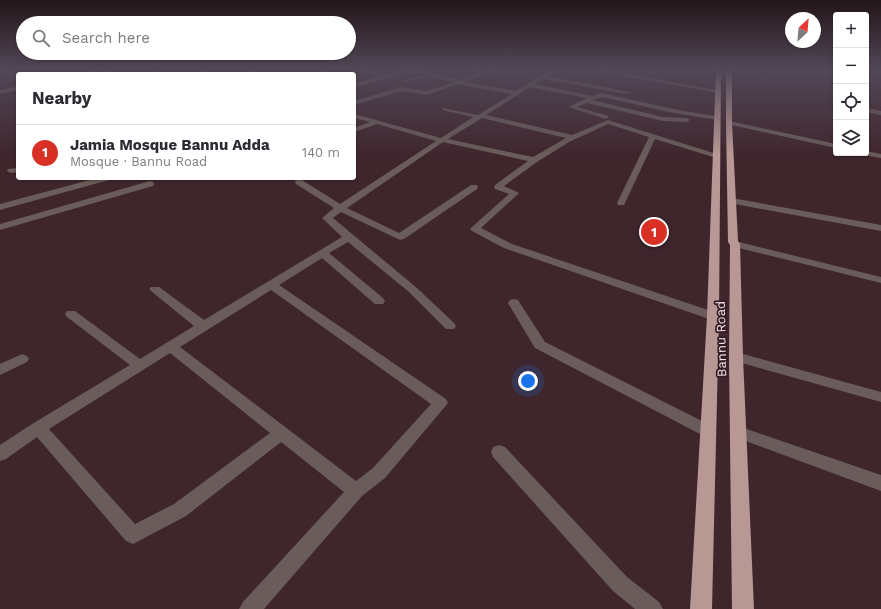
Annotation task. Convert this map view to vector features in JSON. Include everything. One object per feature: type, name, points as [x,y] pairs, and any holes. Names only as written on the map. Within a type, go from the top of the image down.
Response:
[{"type":"highway","name":"Bannu Road","points":[[719,97],[732,201],[733,242],[735,244],[736,357],[743,609]]},
{"type":"highway","name":"Bannu Road","points":[[701,609],[714,316],[716,155],[725,97]]},
{"type":"street","points":[[356,102],[373,97]]},
{"type":"street","points":[[450,326],[413,290],[327,218],[442,140],[510,97]]},
{"type":"street","points":[[613,97],[833,145]]},
{"type":"street","points":[[594,98],[571,107],[606,117]]},
{"type":"street","points":[[587,101],[664,118],[721,122]]},
{"type":"street","points":[[444,109],[481,116],[572,138]]},
{"type":"street","points":[[869,111],[881,113]]},
{"type":"street","points":[[356,116],[442,140],[534,160]]},
{"type":"street","points":[[356,129],[378,122]]},
{"type":"street","points":[[714,316],[508,246],[475,229],[516,193],[498,187],[534,160],[566,140],[608,122],[716,155]]},
{"type":"street","points":[[621,203],[653,136]]},
{"type":"street","points":[[869,154],[881,156]]},
{"type":"street","points":[[0,207],[99,180]]},
{"type":"street","points":[[0,227],[150,184],[146,180]]},
{"type":"street","points":[[299,182],[340,208],[400,237],[474,188]]},
{"type":"street","points":[[732,201],[881,228]]},
{"type":"street","points":[[2,449],[271,285],[348,236]]},
{"type":"street","points":[[735,244],[881,280]]},
{"type":"street","points":[[322,253],[379,300]]},
{"type":"street","points":[[250,609],[356,491],[379,473],[441,403],[271,285]]},
{"type":"street","points":[[155,289],[203,326]]},
{"type":"street","points":[[514,303],[540,346],[708,431]]},
{"type":"street","points":[[72,314],[139,365]]},
{"type":"street","points":[[170,346],[356,491]]},
{"type":"street","points":[[736,357],[881,396]]},
{"type":"street","points":[[3,365],[22,358]]},
{"type":"street","points":[[38,428],[133,535],[180,510],[281,433]]},
{"type":"street","points":[[738,432],[881,483]]},
{"type":"street","points":[[499,452],[620,584],[652,609]]},
{"type":"place","name":"Jamia Mosque Bannu Adda","points":[[654,232]]}]
